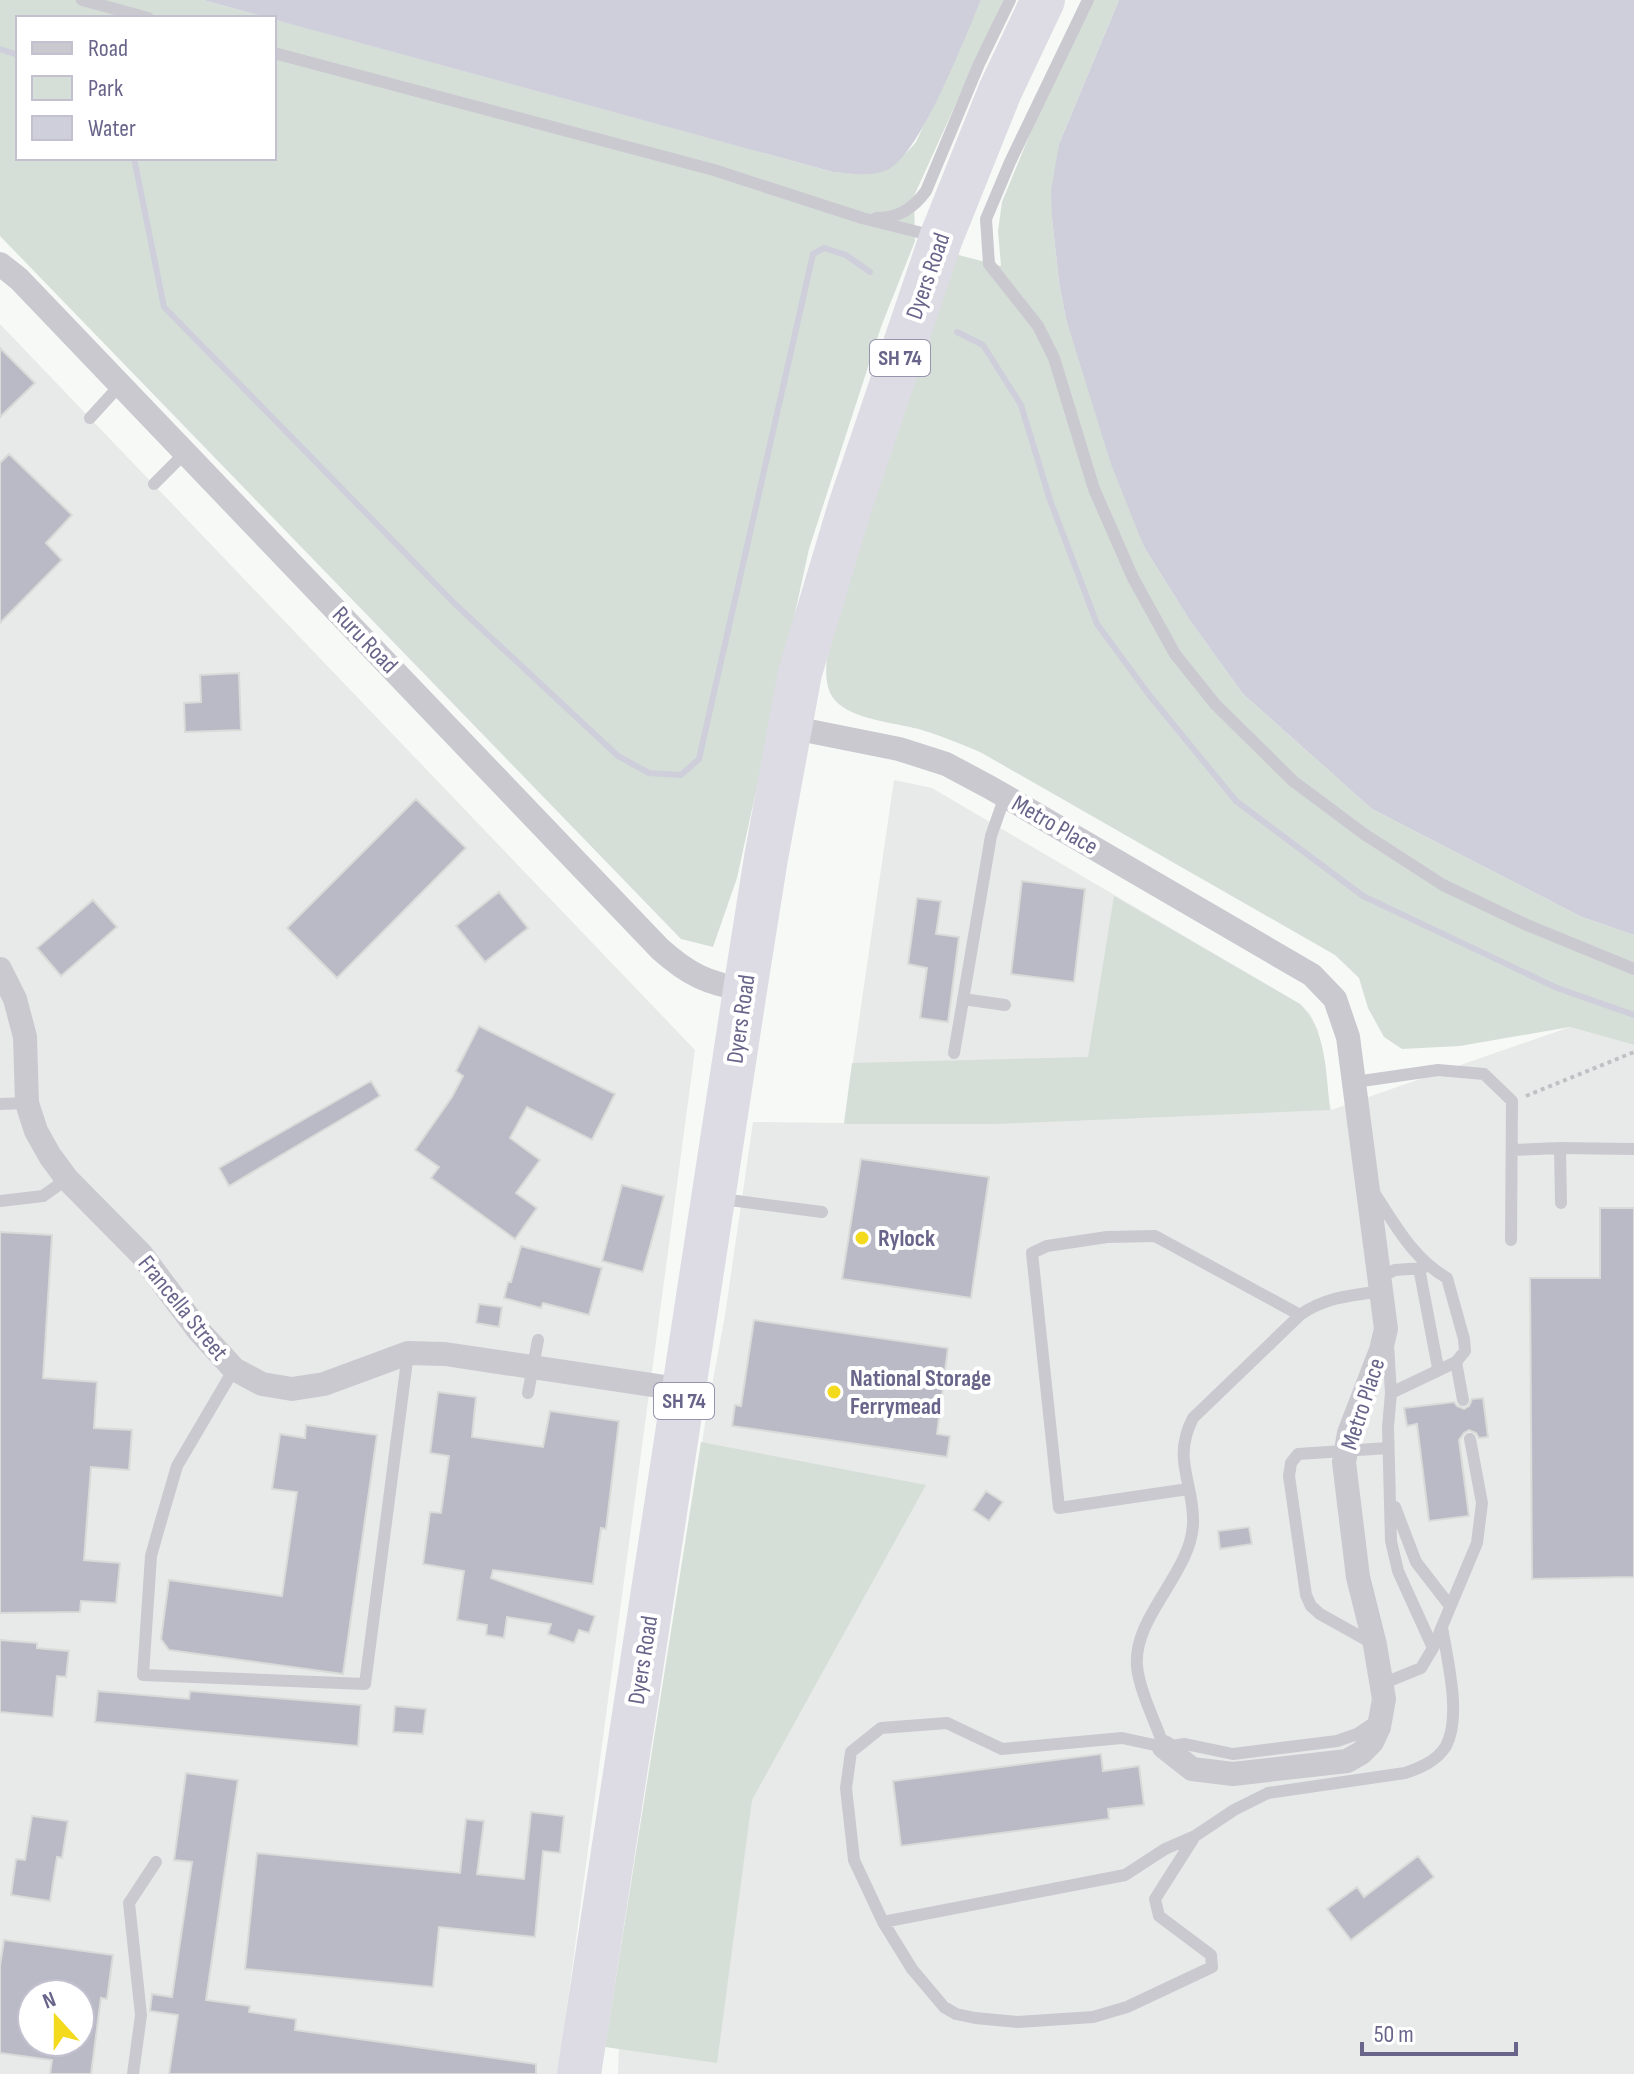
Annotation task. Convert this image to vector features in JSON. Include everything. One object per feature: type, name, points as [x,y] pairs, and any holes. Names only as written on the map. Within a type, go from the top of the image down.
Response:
[{"type":"highway","name":"Dyers Road","points":[[579,2074],[745,990],[800,673],[850,506],[941,238],[1000,91],[1043,0]]},
{"type":"street","name":"Ruru Road","points":[[0,264],[19,279],[121,384],[660,949],[704,981],[745,990]]},
{"type":"street","name":"Metro Place","points":[[789,727],[908,752],[946,764],[1312,975],[1327,988],[1342,1015],[1355,1082],[1386,1329],[1345,1450],[1345,1484],[1358,1577],[1383,1691],[1379,1727],[1372,1742],[1347,1761],[1274,1771],[1211,1773],[1192,1769],[1164,1747]]},
{"type":"street","name":"Francella Street","points":[[0,969],[8,999],[25,1037],[27,1103],[36,1131],[67,1179],[141,1254],[198,1330],[234,1369],[262,1384],[292,1389],[324,1384],[408,1353],[445,1354],[685,1390]]},
{"type":"lane","points":[[82,0],[141,16]]},
{"type":"lane","points":[[862,218],[895,216],[917,203],[926,191],[979,64],[1010,0]]},
{"type":"lane","points":[[1088,0],[986,219],[989,264],[1038,326],[1054,358],[1094,489],[1133,578],[1175,654],[1215,704],[1293,781],[1364,834],[1443,885],[1527,925],[1634,969]]},
{"type":"lane","points":[[276,54],[714,170],[862,218],[941,238]]},
{"type":"lane","points":[[90,418],[121,384]]},
{"type":"lane","points":[[154,484],[186,452]]},
{"type":"lane","points":[[954,1053],[991,836],[1005,796]]},
{"type":"lane","points":[[963,999],[1005,1005]]},
{"type":"lane","points":[[1355,1082],[1438,1070],[1484,1074],[1512,1101],[1511,1240]]},
{"type":"lane","points":[[0,1104],[27,1103]]},
{"type":"lane","points":[[1560,1148],[1561,1203]]},
{"type":"lane","points":[[1512,1150],[1634,1149]]},
{"type":"lane","points":[[0,1201],[43,1196],[67,1179]]},
{"type":"lane","points":[[1367,1181],[1424,1268],[1438,1368]]},
{"type":"lane","points":[[714,1199],[822,1212]]},
{"type":"lane","points":[[1188,1489],[1059,1508],[1032,1253],[1047,1246],[1107,1237],[1155,1236],[1300,1315]]},
{"type":"lane","points":[[1164,1747],[1137,1666],[1139,1640],[1186,1551],[1193,1526],[1183,1460],[1185,1435],[1193,1418],[1314,1305],[1381,1284],[1395,1270],[1424,1268],[1447,1278],[1465,1351],[1456,1362],[1391,1393]]},
{"type":"lane","points":[[1386,1329],[1391,1393],[1388,1448],[1394,1555],[1433,1648]]},
{"type":"lane","points":[[528,1393],[538,1340]]},
{"type":"lane","points":[[234,1369],[177,1466],[151,1556],[143,1675],[365,1684],[408,1353]]},
{"type":"lane","points":[[1456,1362],[1463,1400]]},
{"type":"lane","points":[[1383,1691],[1421,1668],[1433,1648],[1477,1543],[1482,1503],[1470,1439]]},
{"type":"lane","points":[[1375,1645],[1311,1606],[1306,1595],[1289,1476],[1291,1463],[1298,1454],[1388,1448]]},
{"type":"lane","points":[[1392,1497],[1416,1562],[1450,1606]]},
{"type":"lane","points":[[883,1922],[1125,1875],[1165,1849],[1195,1836],[1234,1810],[1268,1793],[1405,1773],[1422,1767],[1435,1759],[1446,1745],[1453,1710],[1442,1627]]},
{"type":"lane","name":"Metro Place","points":[[1164,1747],[1122,1738],[1002,1749],[947,1723],[881,1728],[851,1752],[846,1788],[854,1860],[883,1922],[931,1994],[944,2007],[956,2014],[1018,2022],[1057,2021],[1110,2013],[1187,1981],[1212,1967],[1211,1955],[1159,1916],[1155,1899],[1195,1836]]},
{"type":"lane","points":[[133,2074],[141,2015],[129,1903],[156,1862]]},
{"type":"path","points":[[1512,1101],[1634,1052]]},
{"type":"shaded area","points":[[0,324],[695,1050],[558,2074],[0,2074]]},
{"type":"shaded area","points":[[894,780],[932,788],[1300,1004],[1310,1014],[1318,1030],[1331,1110],[1570,1027],[1634,1045],[1634,2074],[618,2074],[620,2010],[705,1423],[725,1315],[753,1122],[844,1123]]},
{"type":"green space","points":[[0,0],[203,0],[262,16],[16,16],[16,160],[276,160],[276,20],[833,172],[859,174],[889,167],[916,142],[981,0],[1003,0],[914,196],[915,241],[881,327],[809,549],[737,878],[713,947],[681,939],[0,236]]},
{"type":"green space","points":[[1091,0],[1119,0],[1059,144],[1052,218],[1066,319],[1144,547],[1191,622],[1243,694],[1372,809],[1582,917],[1634,935],[1634,1045],[1570,1027],[1460,1046],[1402,1049],[1384,1037],[1368,1008],[1359,978],[1335,955],[980,752],[922,730],[856,714],[835,700],[829,690],[826,670],[831,635],[951,253],[1001,266],[998,231],[1002,202],[1048,90]]},
{"type":"green space","points":[[1114,896],[1300,1004],[1316,1027],[1320,1040],[1330,1110],[997,1124],[844,1124],[852,1063],[1088,1057]]},
{"type":"green space","points":[[701,1442],[926,1485],[752,1800],[717,2063],[605,2047]]},
{"type":"water","points":[[203,0],[981,0],[941,92],[915,141],[889,169],[862,174],[833,172],[276,20],[276,16],[262,16]]},
{"type":"water","points":[[1119,0],[1634,0],[1634,935],[1582,917],[1372,809],[1243,694],[1191,622],[1144,547],[1111,464],[1066,319],[1052,218],[1051,191],[1059,144]]},
{"type":"building","points":[[0,348],[35,383],[0,417]]},
{"type":"building","points":[[9,454],[72,515],[46,543],[62,560],[0,623],[0,463]]},
{"type":"building","points":[[239,673],[241,730],[185,732],[184,703],[201,702],[200,675]]},
{"type":"building","points":[[416,799],[466,848],[337,978],[287,928]]},
{"type":"building","points":[[1022,881],[1085,889],[1074,982],[1011,974]]},
{"type":"building","points":[[499,892],[528,928],[485,962],[456,926]]},
{"type":"building","points":[[917,898],[941,901],[936,934],[959,937],[948,1022],[920,1018],[927,968],[908,964]]},
{"type":"building","points":[[93,900],[117,927],[61,976],[37,948]]},
{"type":"building","points":[[479,1026],[615,1094],[592,1140],[527,1107],[510,1138],[540,1160],[516,1193],[537,1208],[515,1239],[431,1178],[439,1167],[415,1150],[463,1076],[456,1071]]},
{"type":"building","points":[[371,1081],[380,1096],[229,1186],[219,1168]]},
{"type":"building","points":[[861,1159],[989,1177],[971,1298],[842,1279]]},
{"type":"building","points":[[622,1185],[664,1196],[643,1272],[602,1261]]},
{"type":"building","points":[[1600,1208],[1634,1208],[1634,1577],[1532,1579],[1530,1278],[1600,1278]]},
{"type":"building","points":[[0,1232],[52,1235],[43,1378],[97,1382],[94,1428],[132,1430],[129,1470],[91,1467],[84,1560],[120,1563],[116,1603],[81,1601],[80,1612],[0,1613]]},
{"type":"building","points":[[521,1246],[602,1268],[589,1315],[543,1303],[541,1308],[504,1298]]},
{"type":"building","points":[[479,1304],[502,1307],[499,1327],[476,1323]]},
{"type":"building","name":"National Storage Ferrymead","points":[[754,1320],[948,1348],[937,1434],[950,1436],[947,1457],[732,1426],[735,1405],[741,1406]]},
{"type":"building","points":[[438,1392],[476,1397],[472,1437],[543,1447],[550,1411],[619,1421],[606,1529],[601,1528],[593,1584],[493,1570],[491,1578],[595,1616],[589,1633],[579,1630],[574,1643],[548,1634],[551,1624],[507,1617],[504,1638],[486,1635],[487,1625],[457,1620],[464,1571],[423,1564],[430,1512],[441,1513],[449,1456],[430,1453]]},
{"type":"building","points":[[1483,1398],[1488,1437],[1479,1438],[1469,1430],[1459,1440],[1469,1516],[1429,1521],[1417,1424],[1407,1426],[1404,1408],[1454,1402],[1464,1409],[1472,1399]]},
{"type":"building","points":[[306,1425],[377,1435],[343,1674],[169,1650],[161,1639],[169,1580],[282,1596],[297,1492],[272,1489],[280,1434],[305,1438]]},
{"type":"building","points":[[986,1491],[1003,1502],[989,1521],[973,1510]]},
{"type":"building","points":[[1249,1527],[1252,1544],[1220,1549],[1218,1531]]},
{"type":"building","points":[[0,1640],[37,1643],[37,1648],[69,1651],[66,1677],[57,1676],[53,1717],[0,1712]]},
{"type":"building","points":[[98,1691],[189,1699],[190,1691],[361,1705],[358,1746],[95,1722]]},
{"type":"building","points":[[395,1706],[426,1709],[423,1734],[393,1732]]},
{"type":"building","points":[[1101,1754],[1103,1771],[1139,1766],[1144,1805],[1108,1809],[1109,1819],[901,1846],[893,1781]]},
{"type":"building","points":[[186,1773],[238,1780],[206,2000],[250,2006],[249,2012],[296,2019],[295,2030],[536,2064],[536,2074],[169,2074],[178,2015],[150,2011],[152,1994],[172,1997],[192,1862],[174,1860]]},
{"type":"building","points":[[531,1812],[564,1816],[560,1853],[543,1851],[535,1937],[439,1927],[433,1987],[245,1969],[257,1853],[460,1873],[466,1819],[484,1821],[477,1874],[524,1879]]},
{"type":"building","points":[[32,1816],[68,1821],[62,1858],[57,1857],[50,1901],[11,1895],[16,1859],[25,1860]]},
{"type":"building","points":[[1418,1856],[1434,1877],[1351,1940],[1327,1909],[1357,1887],[1364,1897]]},
{"type":"building","points":[[4,1940],[113,1955],[107,1999],[101,1998],[96,2036],[96,1978],[16,1978],[16,2055],[0,2053],[0,1966]]},
{"type":"building","points":[[37,2058],[93,2058],[91,2074],[50,2074],[52,2060]]},
{"type":"waterway","points":[[0,49],[16,54]]},
{"type":"waterway","points":[[134,160],[164,307],[455,604],[618,756],[649,773],[681,775],[699,759],[813,254],[824,248],[846,255],[870,272]]},
{"type":"waterway","points":[[957,332],[983,345],[1021,405],[1050,500],[1097,624],[1150,696],[1236,801],[1363,896],[1557,988],[1634,1015]]},
{"type":"place","name":"Rylock","points":[[862,1238]]},
{"type":"place","name":"National Storage Ferrymead","points":[[834,1392]]}]
